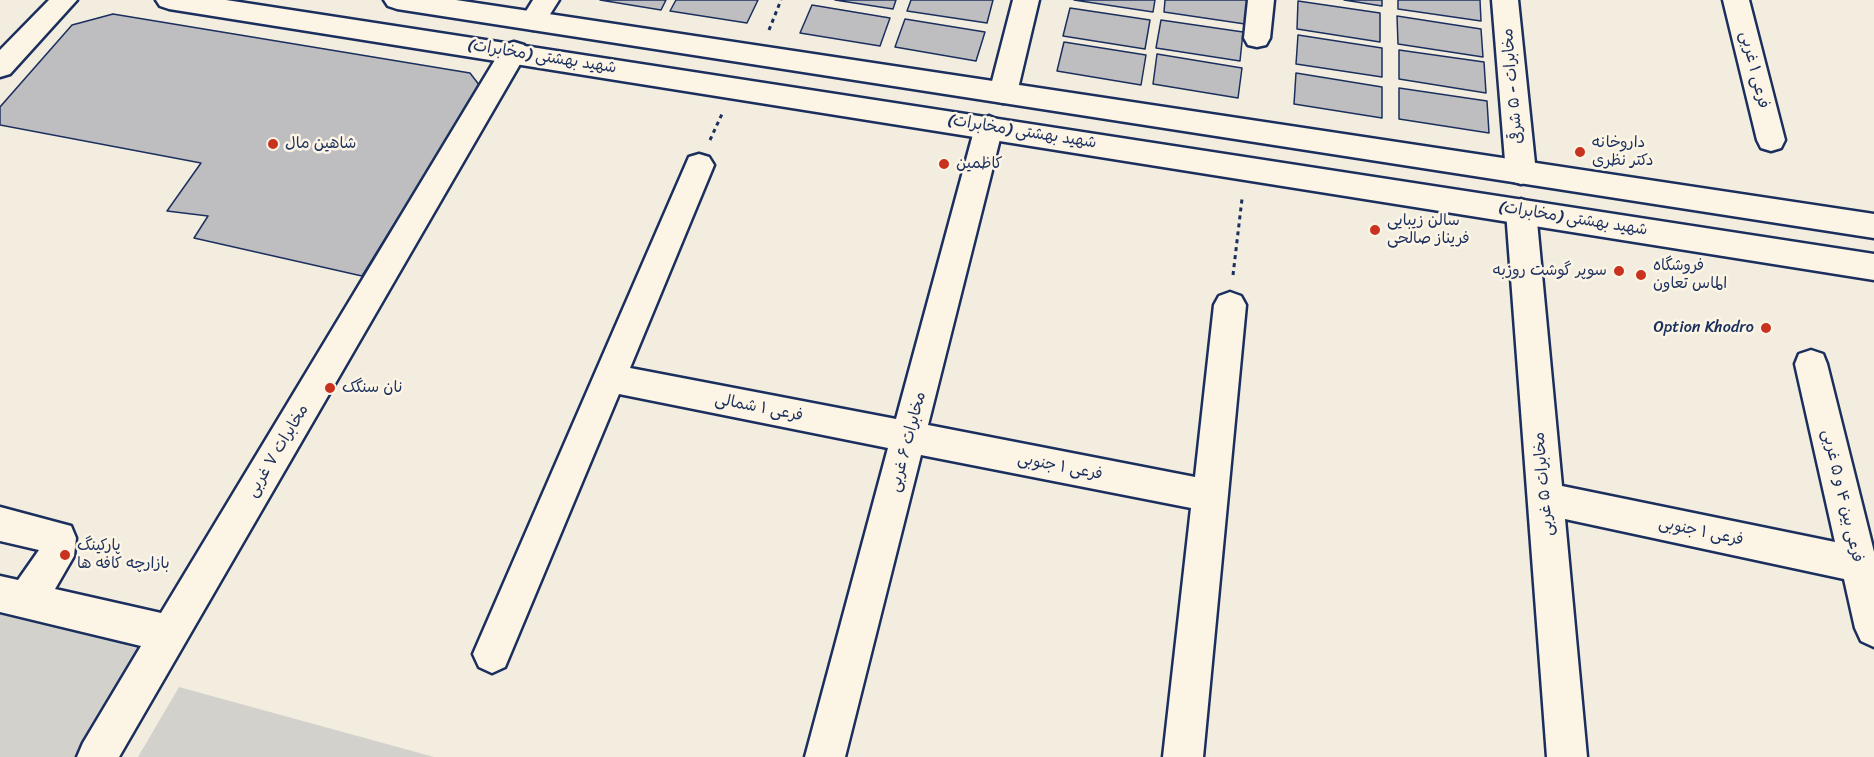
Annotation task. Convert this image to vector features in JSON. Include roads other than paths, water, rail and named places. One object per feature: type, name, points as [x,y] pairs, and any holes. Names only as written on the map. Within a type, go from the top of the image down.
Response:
[{"type":"street","points":[[0,67],[64,0]]},
{"type":"street","name":"شهید بهشتی (مخابرات)","points":[[169,0],[514,52],[1874,267]]},
{"type":"street","name":"شهید بهشتی (مخابرات)","points":[[397,0],[539,10],[1003,93],[1874,226]]},
{"type":"street","points":[[1003,93],[1026,0]]},
{"type":"street","points":[[1257,38],[1261,0]]},
{"type":"street","name":"مخابرات - ۵ شرقی","points":[[1505,0],[1521,173]]},
{"type":"street","name":"فرعی ۱ غربی","points":[[1736,0],[1771,140]]},
{"type":"street","name":"مخابرات ۷ غربی","points":[[97,757],[514,52]]},
{"type":"street","name":"مخابرات ۶ غربی","points":[[825,757],[989,127]]},
{"type":"street","points":[[1308,177],[1311,141]]},
{"type":"street","points":[[492,654],[699,165]]},
{"type":"street","name":"مخابرات ۵ غربی","points":[[1521,211],[1567,757]]},
{"type":"street","points":[[1183,757],[1230,305]]},
{"type":"street","name":"فرعی بین ۴ و ۵ غربی","points":[[1811,364],[1874,628]]},
{"type":"street","name":"فرعی ۱ شمالی","points":[[609,378],[909,437]]},
{"type":"street","name":"فرعی ۱ جنوبی","points":[[909,437],[1210,496]]},
{"type":"street","name":"فرعی ۱ جنوبی","points":[[1545,499],[1857,564]]},
{"type":"street","points":[[0,524],[58,538],[56,556],[13,597]]},
{"type":"street","points":[[13,597],[170,634]]},
{"type":"place","name":"شاهین مال","points":[[273,144]]},
{"type":"place","name":"داروخانه دکتر نظری","points":[[1580,152]]},
{"type":"place","name":"کاظمین","points":[[944,164]]},
{"type":"place","name":"سالن زیبایی فریناز صالحی","points":[[1375,230]]},
{"type":"place","name":"سوپر گوشت روزبه","points":[[1619,271]]},
{"type":"place","name":"فروشگاه الماس تعاون","points":[[1641,275]]},
{"type":"place","name":"Option Khodro","points":[[1766,328]]},
{"type":"place","name":"نان سنگک","points":[[330,388]]},
{"type":"place","name":"پارکینگ بازارچه کافه ها","points":[[65,555]]}]
